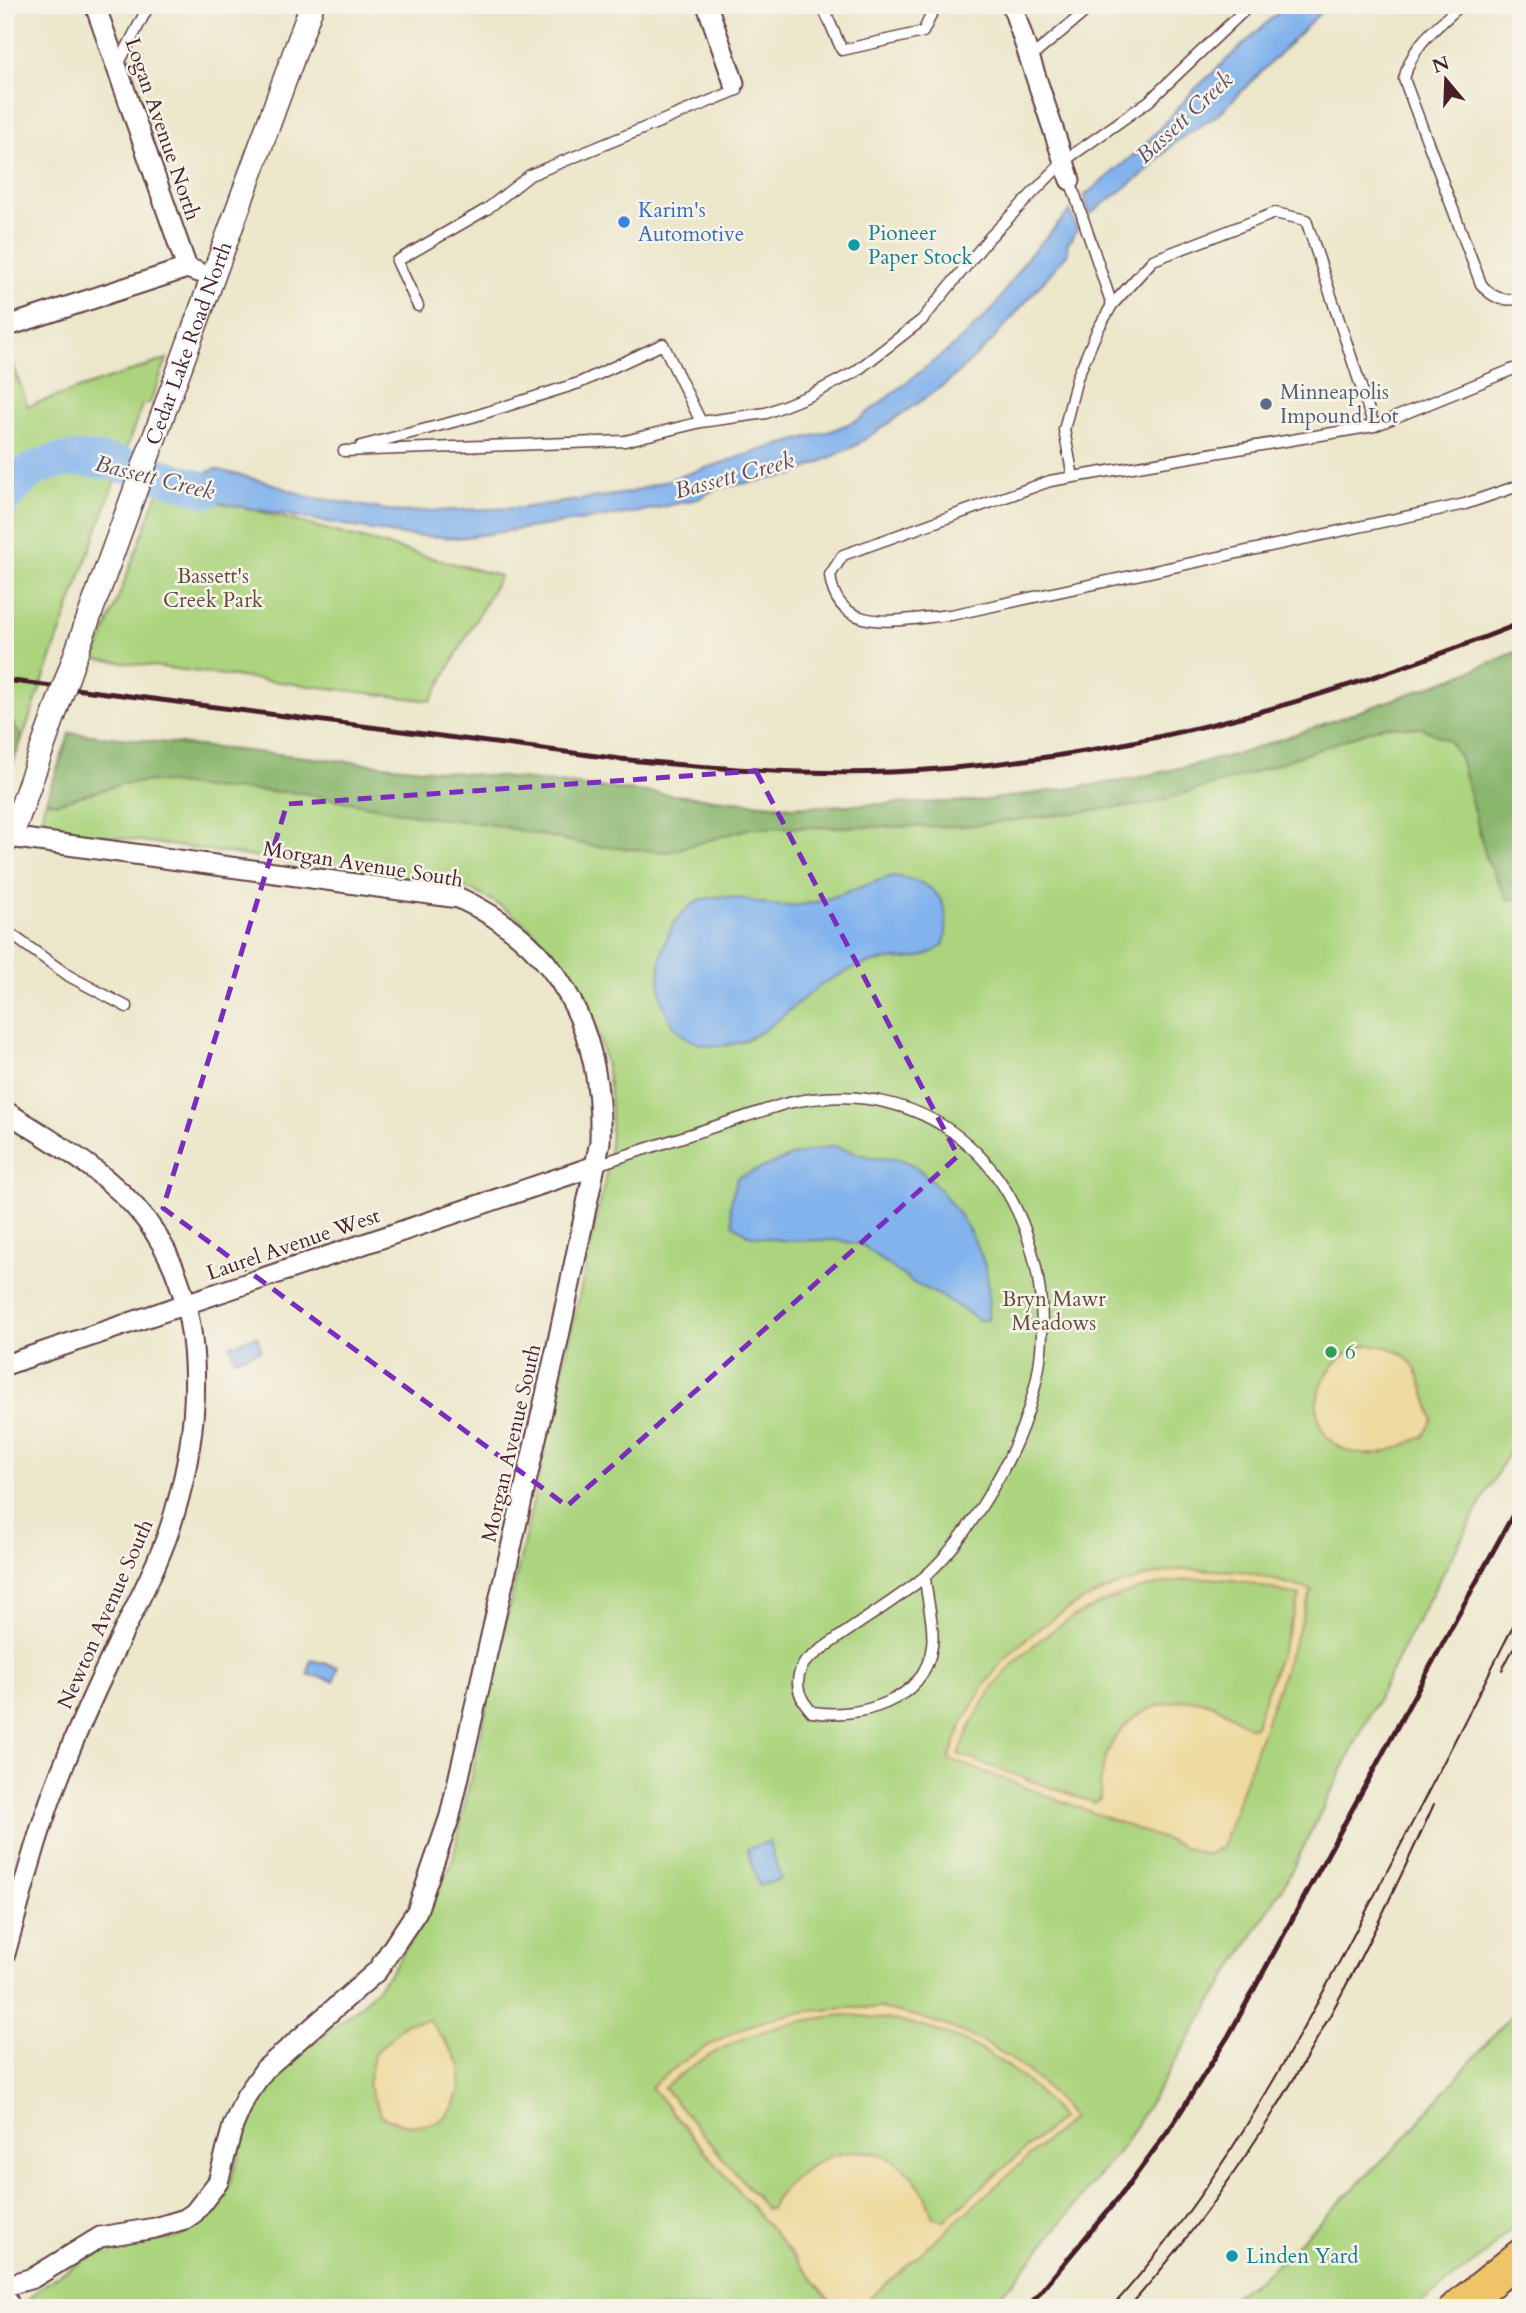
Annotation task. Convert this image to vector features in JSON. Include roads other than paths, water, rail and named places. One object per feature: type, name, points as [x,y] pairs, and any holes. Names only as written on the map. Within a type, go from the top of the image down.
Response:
[{"type":"highway","points":[[1457,2308],[1521,2256]]},
{"type":"street","name":"Logan Avenue North","points":[[95,5],[187,268]]},
{"type":"street","name":"Cedar Lake Road North","points":[[7,840],[312,5]]},
{"type":"street","points":[[707,5],[734,83]]},
{"type":"street","points":[[1012,5],[1071,185]]},
{"type":"street","points":[[5,327],[187,268],[212,278]]},
{"type":"street","name":"Morgan Avenue South","points":[[5,2286],[33,2278],[100,2237],[155,2228],[186,2219],[204,2204],[218,2182],[233,2126],[246,2095],[265,2069],[377,1971],[417,1911],[450,1816],[595,1166],[600,1115],[594,1071],[575,1007],[547,962],[522,935],[492,914],[459,898],[7,840]]},
{"type":"street","name":"Newton Avenue South","points":[[5,1111],[123,1192],[148,1223],[186,1305],[193,1343],[195,1392],[174,1515],[160,1554],[95,1690],[42,1821],[5,1954]]},
{"type":"street","name":"Laurel Avenue West","points":[[5,1365],[595,1166]]},
{"type":"street","points":[[5,2294],[10,2308]]},
{"type":"lane","points":[[117,68],[149,5]]},
{"type":"lane","points":[[822,5],[842,50],[923,32],[936,5]]},
{"type":"lane","points":[[1030,58],[1093,5]]},
{"type":"lane","points":[[701,422],[663,344],[579,383],[472,417],[344,451],[625,441],[701,422],[766,413],[811,395],[855,372],[922,320],[989,237],[1064,161],[1150,101],[1250,5]]},
{"type":"lane","points":[[1461,5],[1422,41],[1409,58],[1404,79],[1481,284],[1489,295],[1501,300],[1521,298]]},
{"type":"lane","points":[[418,306],[397,261],[487,209],[530,175],[737,90],[734,83]]},
{"type":"lane","points":[[1071,185],[1112,305]]},
{"type":"lane","points":[[1073,477],[1064,430],[1077,378],[1097,331],[1112,305],[1153,260],[1275,213],[1306,220],[1374,426]]},
{"type":"lane","points":[[1521,366],[1374,426],[1037,485],[843,555],[830,575],[832,595],[843,610],[866,621],[951,615],[1465,504],[1521,485]]},
{"type":"lane","points":[[5,930],[69,976],[127,1007]]},
{"type":"lane","points":[[595,1166],[784,1104],[815,1097],[850,1095],[892,1102],[928,1114],[969,1146],[998,1178],[1017,1212],[1029,1242],[1040,1286],[1042,1328],[1035,1380],[1025,1422],[992,1491],[965,1530],[925,1576],[805,1662],[798,1672],[797,1686],[803,1703],[812,1712],[858,1712],[887,1703],[910,1687],[925,1669],[932,1645],[925,1576]]},
{"type":"water","points":[[1286,5],[1328,5],[1219,114],[1174,143],[1144,174],[1090,214],[1084,196],[1143,147],[1196,88]]},
{"type":"water","points":[[1070,211],[1077,231],[1067,244],[1068,253],[991,342],[947,383],[855,446],[793,475],[717,488],[698,499],[639,512],[459,538],[401,535],[158,492],[168,462],[203,474],[215,469],[270,483],[305,496],[399,512],[521,508],[628,493],[831,431],[858,420],[956,344],[994,308],[1025,260]]},
{"type":"water","points":[[90,444],[125,452],[116,477],[80,471],[47,475],[27,490],[5,522],[5,471],[22,461]]},
{"type":"water","points":[[893,876],[920,883],[938,895],[946,916],[946,929],[944,944],[935,951],[918,958],[870,963],[848,971],[813,991],[760,1033],[730,1045],[713,1046],[690,1040],[674,1026],[664,1006],[660,983],[661,959],[668,936],[680,916],[697,902],[707,898],[730,897],[775,905],[799,905],[826,899]]},
{"type":"water","points":[[833,1146],[875,1158],[902,1160],[914,1166],[939,1188],[961,1218],[983,1260],[988,1282],[988,1320],[979,1320],[941,1296],[913,1283],[862,1245],[838,1240],[785,1241],[748,1235],[733,1224],[730,1207],[737,1178],[792,1156]]},
{"type":"water","points":[[257,1336],[261,1350],[235,1359],[230,1345]]},
{"type":"water","points":[[311,1660],[338,1667],[334,1681],[308,1674]]},
{"type":"water","points":[[769,1842],[781,1879],[759,1886],[747,1849]]},
{"type":"waterway","name":"Bassett Creek","points":[[5,498],[31,471],[52,463],[74,460],[120,464],[208,490]]},
{"type":"tram line","points":[[1111,2308],[1184,2218],[1217,2171],[1278,2073],[1361,1921],[1521,1610]]},
{"type":"tram line","points":[[1502,1670],[1521,1634]]},
{"type":"tram line","points":[[1128,2308],[1176,2252],[1220,2193],[1300,2068],[1371,1938],[1434,1804]]},
{"type":"railway","points":[[5,680],[620,759],[755,770],[890,772],[1053,756],[1212,724],[1367,679],[1521,623]]},
{"type":"railway","points":[[1027,2308],[1125,2190],[1173,2124],[1229,2035],[1521,1500]]},
{"type":"place","name":"Karim's Automotive","points":[[624,222]]},
{"type":"place","name":"Pioneer Paper Stock","points":[[854,245]]},
{"type":"place","name":"Minneapolis Impound Lot","points":[[1266,404]]},
{"type":"place","name":"6","points":[[1331,1352]]},
{"type":"place","name":"Linden Yard","points":[[1232,2256]]},
{"type":"park label","name":"Bassett's Creek Park","points":[[213,588]]},
{"type":"park label","name":"Bryn Mawr Meadows","points":[[1054,1311]]}]
